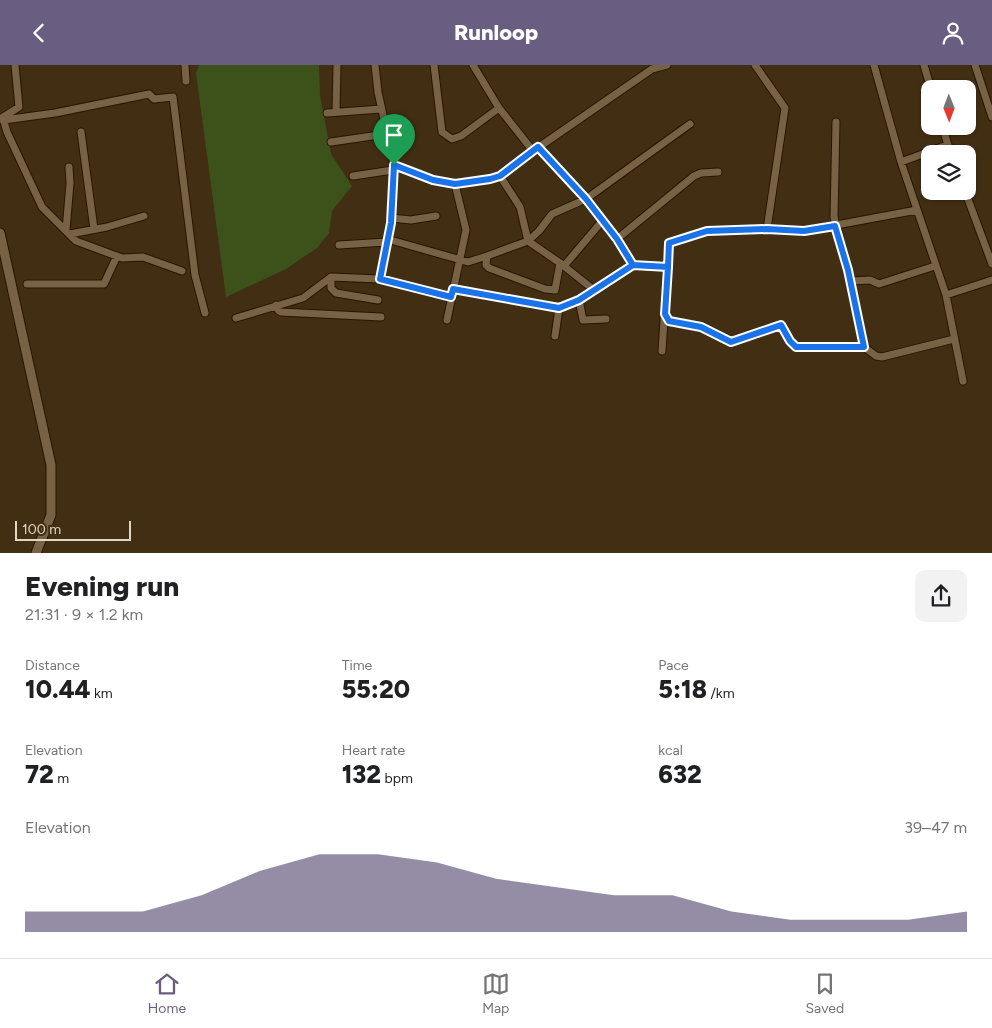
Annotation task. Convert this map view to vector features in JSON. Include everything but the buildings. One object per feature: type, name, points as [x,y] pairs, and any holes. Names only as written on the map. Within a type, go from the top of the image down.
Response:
[{"type":"street","points":[[3,119],[19,107],[15,65]]},
{"type":"street","points":[[184,65],[186,81]]},
{"type":"street","points":[[336,112],[337,65]]},
{"type":"street","points":[[375,65],[381,109],[393,168],[391,218],[380,279]]},
{"type":"street","points":[[434,65],[442,132],[452,139],[461,136],[499,108]]},
{"type":"street","points":[[473,65],[499,108],[536,149],[586,199],[617,239],[633,265]]},
{"type":"street","points":[[353,176],[393,168],[433,180],[455,184],[500,176],[652,69],[667,65]]},
{"type":"street","points":[[754,65],[785,108],[767,229]]},
{"type":"street","points":[[874,65],[916,210],[946,295],[964,381]]},
{"type":"street","points":[[924,65],[928,80]]},
{"type":"street","points":[[975,65],[992,117]]},
{"type":"street","points":[[983,91],[992,89]]},
{"type":"street","points":[[3,119],[55,113],[149,94],[154,99],[172,97],[195,275],[205,313]]},
{"type":"street","points":[[327,113],[381,109]]},
{"type":"street","points":[[3,119],[42,207],[76,241],[122,258],[143,257],[182,271]]},
{"type":"street","points":[[836,122],[835,226],[841,241],[851,281],[864,347]]},
{"type":"street","points":[[339,245],[386,240],[468,262],[487,256],[528,241],[539,231],[552,214],[586,199],[690,124]]},
{"type":"street","points":[[81,132],[94,229]]},
{"type":"street","points":[[331,142],[386,134]]},
{"type":"street","points":[[944,135],[947,145]]},
{"type":"street","points":[[901,162],[921,155]]},
{"type":"street","points":[[68,167],[70,183],[68,232]]},
{"type":"street","points":[[617,239],[694,176],[701,173],[718,172]]},
{"type":"street","points":[[500,176],[520,207],[528,241],[594,290]]},
{"type":"street","points":[[447,321],[466,230],[455,184]]},
{"type":"street","points":[[968,200],[992,264]]},
{"type":"street","points":[[662,351],[669,243],[707,231],[767,229],[804,231],[916,210]]},
{"type":"street","points":[[68,232],[94,229],[144,216]]},
{"type":"street","points":[[391,218],[411,220],[436,216]]},
{"type":"street","points":[[487,256],[486,265],[489,268],[545,289],[555,290],[562,265],[603,220]]},
{"type":"street","points":[[0,233],[51,465],[51,515],[36,553]]},
{"type":"street","points":[[27,284],[104,284],[117,256]]},
{"type":"street","points":[[236,318],[303,298],[331,277],[380,279],[452,293],[559,308],[579,300],[633,265],[668,267]]},
{"type":"street","points":[[851,281],[870,280],[879,284],[935,266]]},
{"type":"street","points":[[331,277],[331,289],[336,293],[378,301]]},
{"type":"street","points":[[946,295],[992,280]]},
{"type":"street","points":[[579,300],[583,320],[606,319]]},
{"type":"street","points":[[276,305],[281,312],[381,317]]},
{"type":"street","points":[[555,336],[559,308]]},
{"type":"street","points":[[665,314],[669,321],[701,327],[731,342],[781,325],[790,341],[796,347],[864,347],[876,356],[882,357],[954,339]]},
{"type":"shaded area","points":[[199,65],[319,65],[320,95],[331,154],[352,186],[332,211],[329,233],[317,248],[286,269],[226,297],[196,73]]},
{"type":"route","points":[[394,165],[391,223],[386,239],[380,279],[451,297],[453,289],[559,308],[579,300],[633,265],[668,267],[669,243],[707,231],[767,229],[804,231],[835,226],[841,241],[848,270],[864,347],[796,347],[790,341],[781,325],[731,342],[701,327],[669,321],[665,314],[668,267],[633,265],[617,239],[586,199],[538,147],[500,176],[455,184],[433,180],[394,165]]}]
